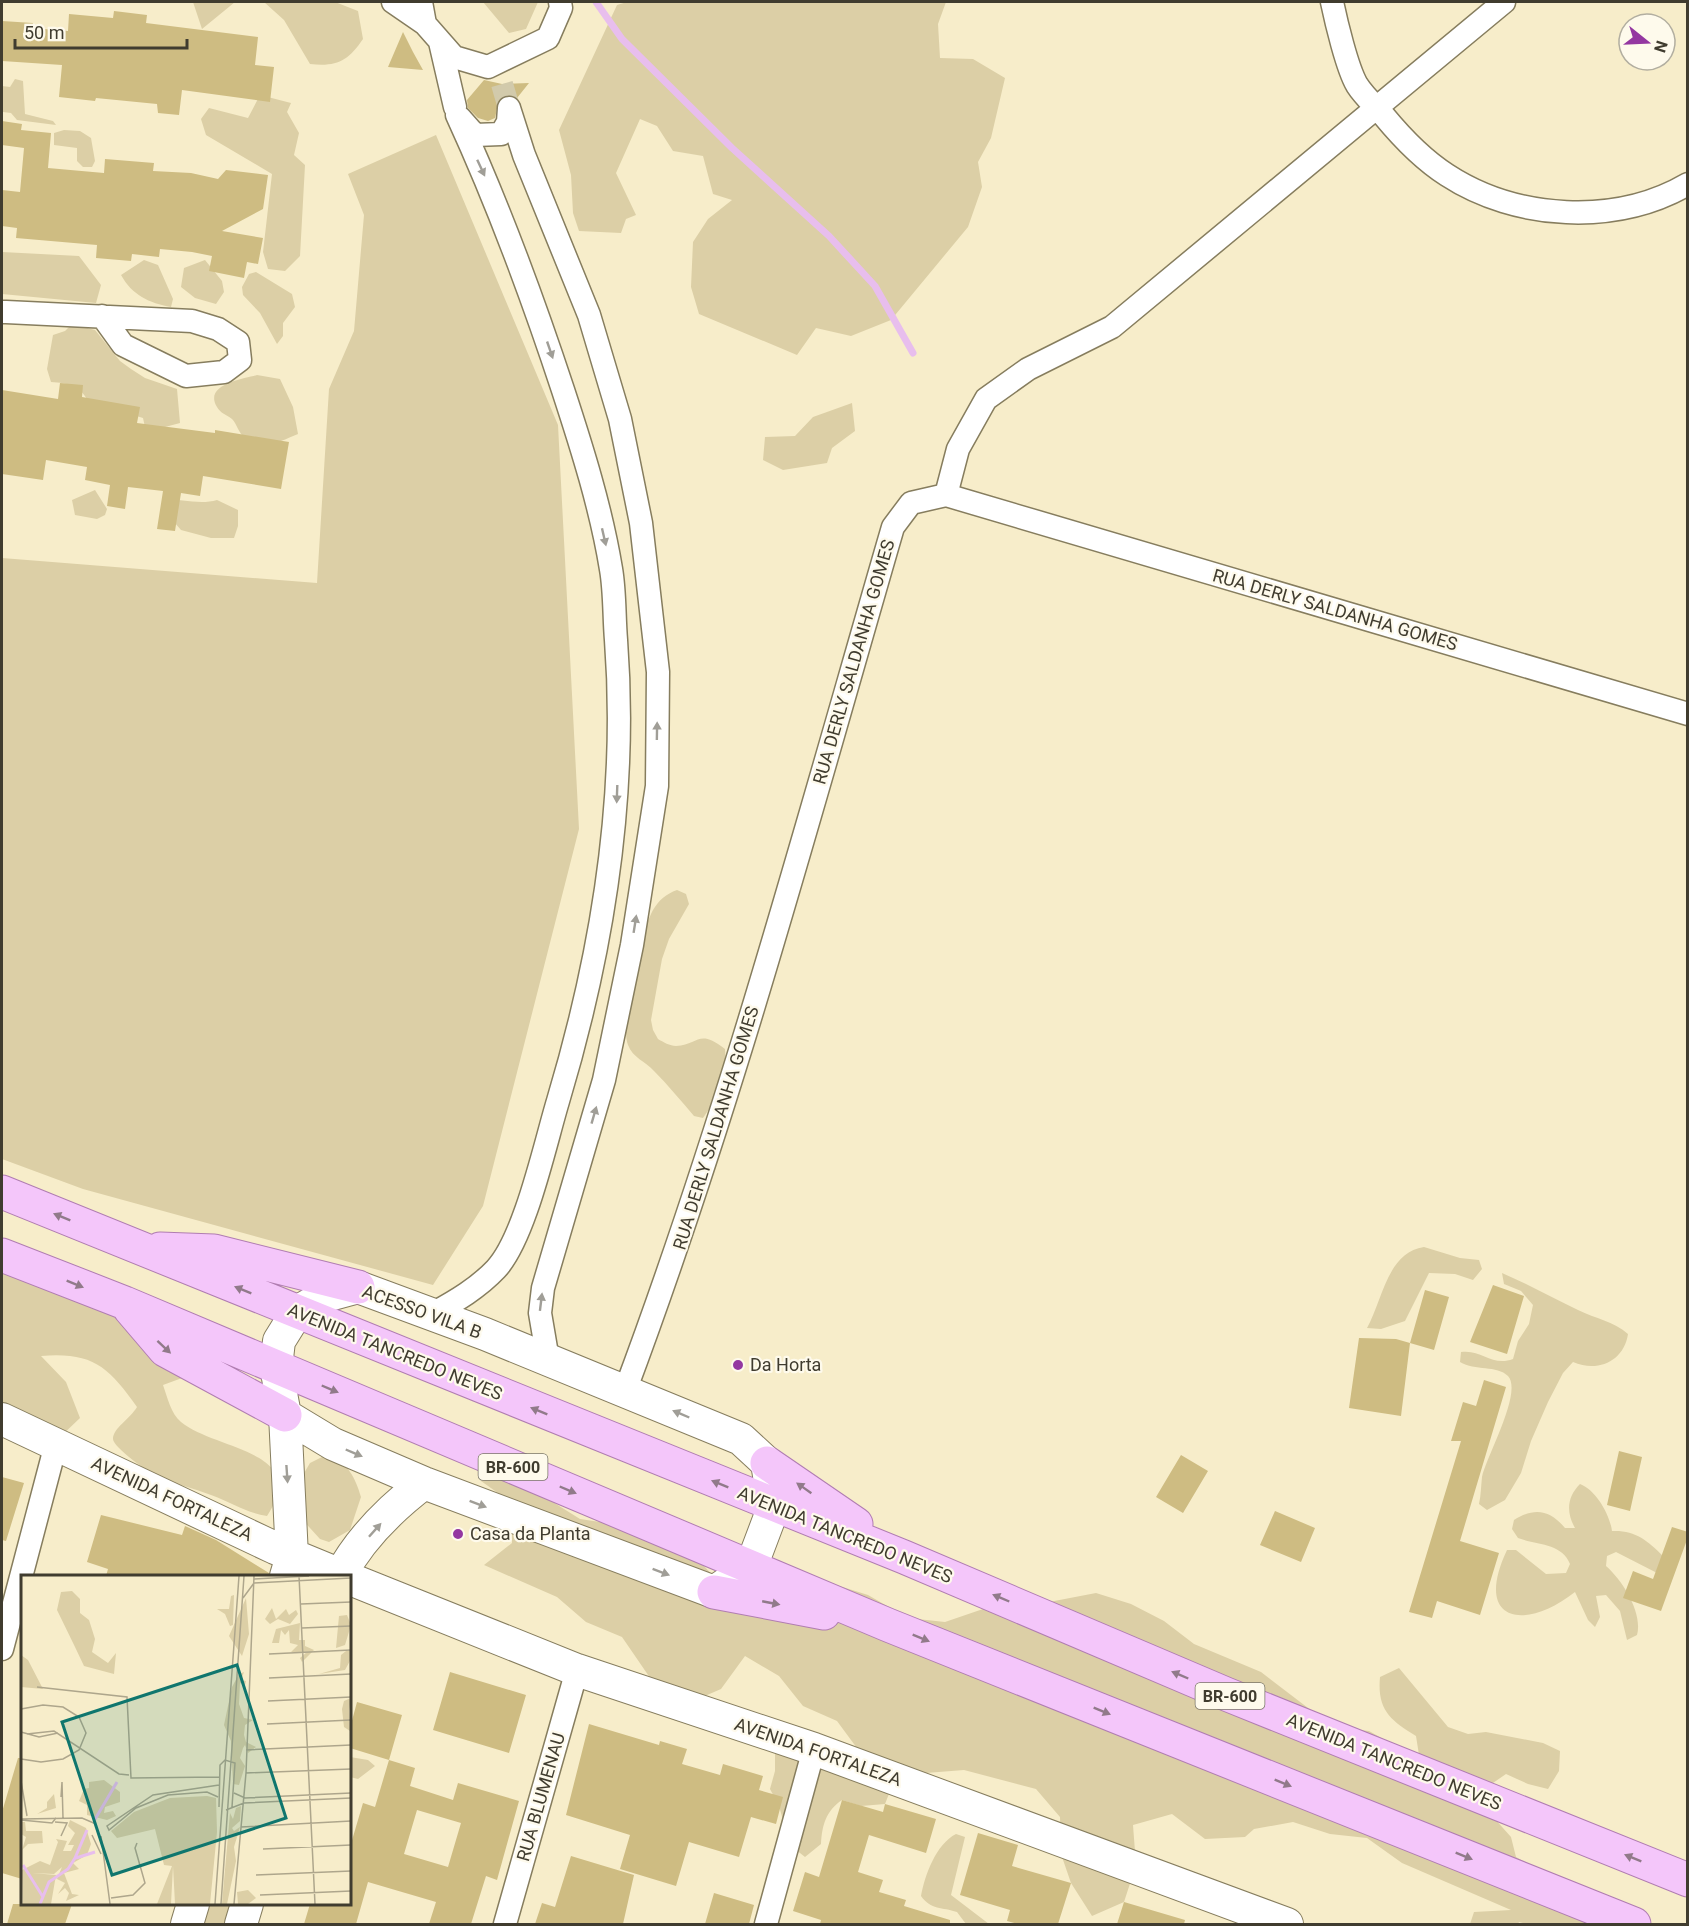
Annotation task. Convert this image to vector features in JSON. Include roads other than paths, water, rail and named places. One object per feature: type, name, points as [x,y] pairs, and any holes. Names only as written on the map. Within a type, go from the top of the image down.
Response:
[{"type":"main road","name":"AVENIDA TANCREDO NEVES","points":[[2,1192],[904,1557],[1226,1694],[1688,1880]]},
{"type":"main road","points":[[138,1248],[214,1251],[358,1287]]},
{"type":"main road","name":"BR-600","points":[[2,1255],[125,1303],[888,1624],[1634,1924]]},
{"type":"main road","points":[[125,1303],[165,1350],[285,1415]]},
{"type":"main road","points":[[767,1463],[904,1557]]},
{"type":"main road","points":[[714,1592],[888,1624]]},
{"type":"street","points":[[393,2],[432,32],[454,57],[488,67],[499,74],[548,38],[564,4]]},
{"type":"street","points":[[422,2],[456,111],[490,188],[550,352],[587,462],[611,570],[621,697],[616,817],[604,917],[578,1036],[523,1219],[498,1266],[464,1296],[434,1313]]},
{"type":"street","points":[[1332,2],[1356,84],[1405,141],[1449,176],[1501,200],[1557,212],[1608,210],[1658,197],[1688,184]]},
{"type":"street","points":[[946,495],[958,449],[987,399],[1028,369],[1112,327],[1504,2]]},
{"type":"street","points":[[456,111],[475,135],[492,136],[501,134],[508,122],[509,108],[524,155],[590,315],[620,419],[641,524],[658,672],[657,786],[632,945],[604,1080],[543,1288],[540,1313],[548,1360]]},
{"type":"street","points":[[2,312],[102,316],[192,321],[218,329],[238,342],[240,360],[224,372],[186,376],[123,345],[102,316]]},
{"type":"street","name":"RUA DERLY SALDANHA GOMES","points":[[626,1391],[674,1262],[756,999],[893,527],[911,503],[946,495],[1688,714]]},
{"type":"street","name":"ACESSO VILA B","points":[[297,1312],[325,1296],[358,1287],[434,1313],[741,1439],[767,1463]]},
{"type":"street","points":[[289,1566],[285,1415],[276,1367],[279,1341],[297,1312]]},
{"type":"street","points":[[285,1415],[333,1444],[424,1483],[714,1592],[751,1567],[774,1506],[767,1463]]},
{"type":"street","name":"AVENIDA FORTALEZA","points":[[2,1419],[56,1444],[289,1566],[333,1575]]},
{"type":"street","points":[[21,1575],[56,1444]]},
{"type":"street","points":[[344,1575],[354,1553],[400,1501],[424,1483]]},
{"type":"street","points":[[2,1649],[21,1577]]},
{"type":"street","name":"AVENIDA FORTALEZA","points":[[351,1580],[578,1670],[814,1749],[1287,1924]]},
{"type":"street","name":"RUA BLUMENAU","points":[[505,1924],[578,1670]]},
{"type":"street","points":[[766,1924],[814,1749]]},
{"type":"street","points":[[187,1924],[193,1905]]},
{"type":"street","points":[[241,1924],[247,1905]]},
{"type":"waterway","points":[[596,2],[622,39],[732,148],[829,236],[875,286],[913,353]]},
{"type":"tunnel","points":[[502,84],[509,108]]},
{"type":"place","name":"Da Horta","points":[[738,1365]]},
{"type":"place","name":"Casa da Planta","points":[[458,1534]]}]
